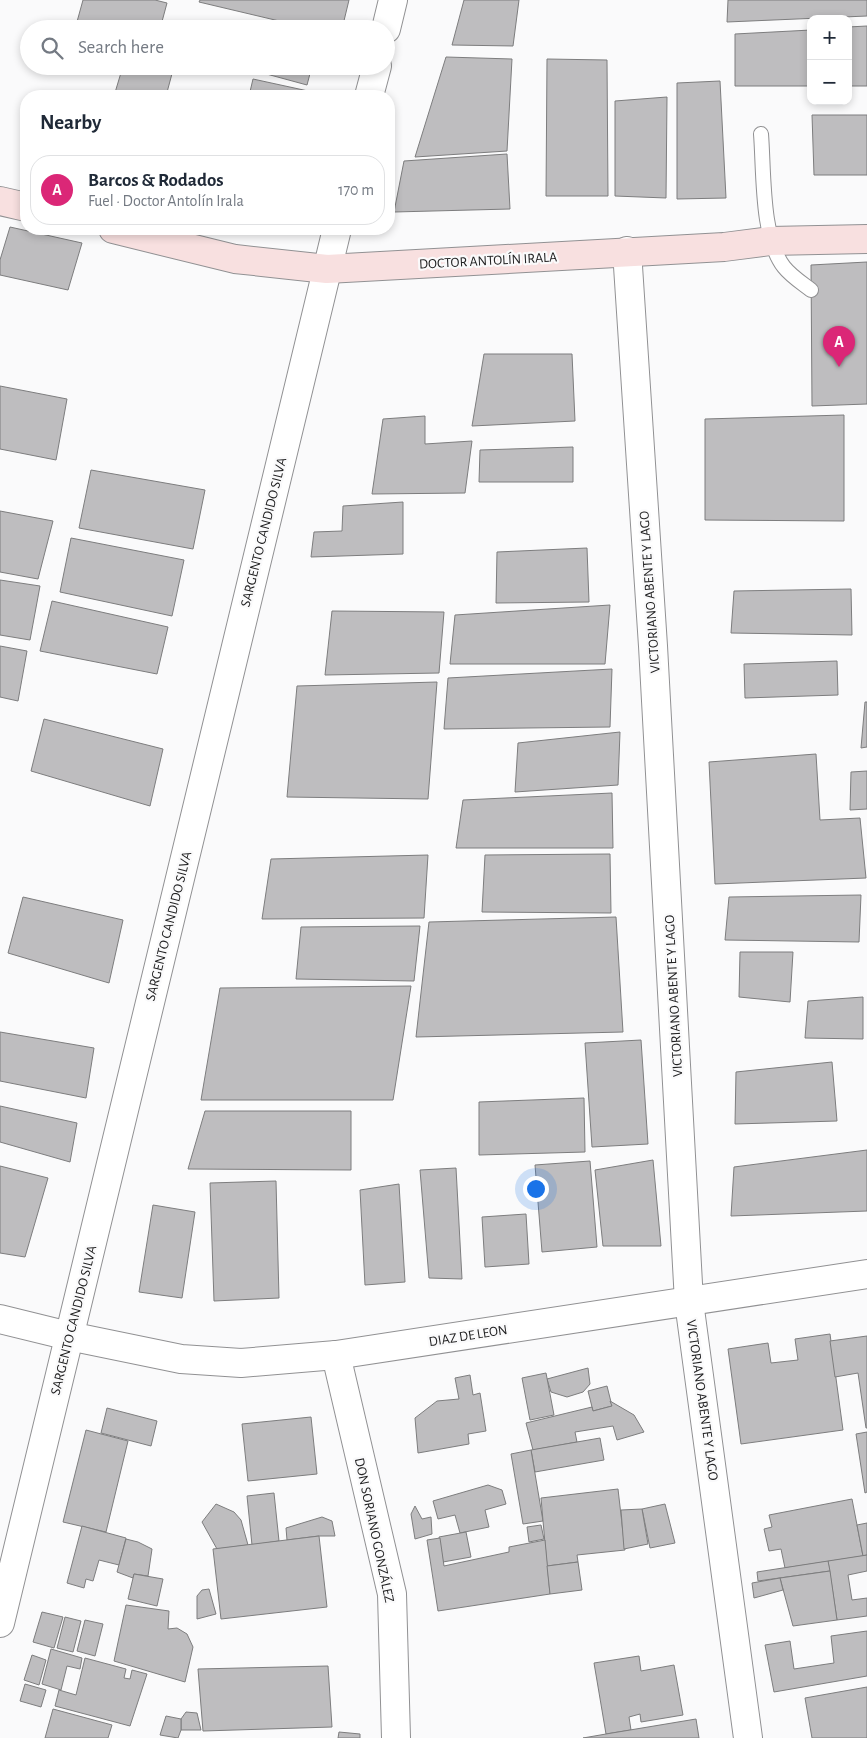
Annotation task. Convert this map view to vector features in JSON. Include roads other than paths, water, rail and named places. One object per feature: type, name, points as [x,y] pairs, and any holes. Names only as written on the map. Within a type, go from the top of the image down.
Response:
[{"type":"street","points":[[388,20],[393,0]]},
{"type":"street","points":[[371,90],[375,75]]},
{"type":"street","points":[[0,201],[20,206]]},
{"type":"street","name":"DOCTOR ANTOLÍN IRALA","points":[[137,235],[235,259],[327,269],[724,247],[770,241],[867,239]]},
{"type":"street","name":"SARGENTO CANDIDO SILVA","points":[[0,1623],[336,235]]},
{"type":"street","name":"VICTORIANO ABENTE Y LAGO","points":[[627,251],[654,656],[690,1302],[748,1738]]},
{"type":"street","name":"DIAZ DE LEON","points":[[0,1319],[69,1336],[181,1359],[241,1362],[336,1355],[867,1274]]},
{"type":"street","name":"DON SORIANO GONZÁLEZ","points":[[336,1355],[392,1594],[396,1738]]},
{"type":"lane","points":[[761,134],[770,241],[784,267],[811,290]]},
{"type":"place","name":"Barcos & Rodados","points":[[839,367]]}]
